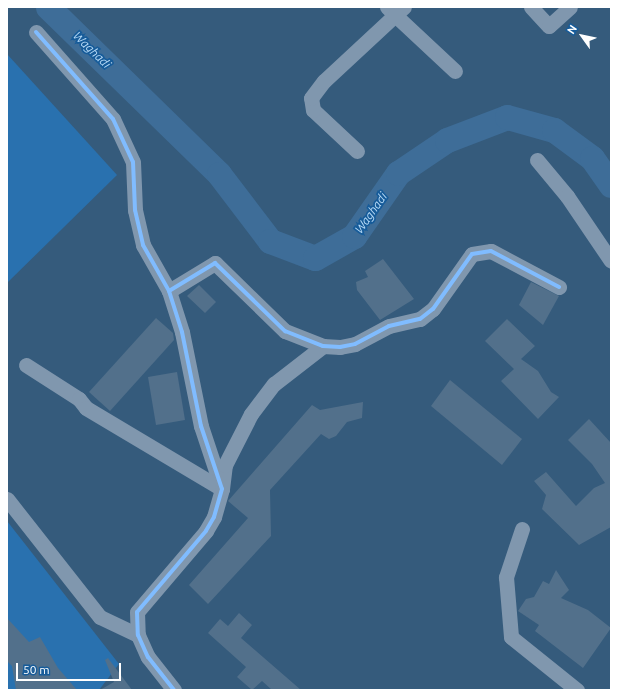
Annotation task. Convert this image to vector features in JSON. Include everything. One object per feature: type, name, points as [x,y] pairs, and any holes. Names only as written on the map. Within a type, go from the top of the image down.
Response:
[{"type":"street","points":[[531,7],[549,26],[570,7]]},
{"type":"street","points":[[357,151],[313,110],[311,98],[324,81],[395,10],[455,71]]},
{"type":"street","points":[[36,32],[113,119],[133,162],[135,210],[142,245],[169,291],[182,332],[201,426],[222,489]]},
{"type":"street","points":[[536,160],[567,196],[611,262]]},
{"type":"street","points":[[169,291],[215,263],[275,324],[323,346],[355,344],[389,326],[420,319],[433,309],[472,254],[491,251],[559,287]]},
{"type":"street","points":[[174,690],[148,657],[138,635],[137,612],[206,531],[214,517],[222,489],[225,465],[251,414],[274,384],[323,346]]},
{"type":"street","points":[[26,365],[79,399],[86,408],[222,489]]},
{"type":"street","points":[[7,499],[100,617],[138,635]]},
{"type":"street","points":[[522,529],[506,577],[511,637],[577,690]]},
{"type":"shaded area","points":[[7,54],[117,175],[7,283]]},
{"type":"shaded area","points":[[7,521],[119,664],[99,690],[7,690]]},
{"type":"building","points":[[383,259],[414,299],[380,320],[357,290],[356,282],[368,277],[365,271]]},
{"type":"building","points":[[531,282],[559,296],[543,325],[519,305]]},
{"type":"building","points":[[199,285],[216,302],[205,313],[187,296]]},
{"type":"building","points":[[156,318],[173,333],[174,340],[110,411],[89,392]]},
{"type":"building","points":[[507,319],[535,346],[521,359],[538,371],[551,392],[559,397],[538,419],[501,381],[514,369],[485,341]]},
{"type":"building","points":[[177,372],[185,420],[156,425],[148,377]]},
{"type":"building","points":[[450,380],[522,439],[502,465],[431,406]]},
{"type":"building","points":[[363,402],[362,418],[347,422],[336,436],[329,439],[321,434],[270,490],[271,536],[208,604],[189,585],[248,518],[228,501],[312,405],[320,410]]},
{"type":"building","points":[[589,419],[611,443],[611,527],[579,545],[542,509],[546,495],[534,481],[546,472],[576,506],[594,488],[605,483],[592,464],[568,440]]},
{"type":"building","points":[[556,570],[569,590],[561,598],[588,610],[611,628],[583,668],[535,631],[539,625],[518,611],[526,599],[534,597],[543,581],[549,584]]},
{"type":"building","points":[[239,613],[252,625],[241,638],[301,690],[272,690],[262,681],[252,690],[237,677],[246,667],[208,633],[220,619],[228,626]]},
{"type":"building","points":[[7,618],[29,642],[40,637],[58,668],[77,690],[16,690],[12,666],[7,661]]},
{"type":"building","points":[[108,658],[132,690],[100,690],[114,682],[105,660]]},
{"type":"waterway","name":"Waghadi","points":[[48,7],[219,174],[270,241],[315,258],[354,236],[398,173],[447,140],[507,117],[554,130],[592,158],[611,185]]},
{"type":"cycle path","points":[[36,32],[113,119],[133,162],[135,210],[143,245],[169,291],[182,332],[201,426],[222,489],[214,517],[206,531],[137,612],[138,635],[148,657],[174,690]]},
{"type":"cycle path","points":[[169,291],[215,263],[285,331],[323,346],[340,347],[355,344],[389,326],[420,319],[433,309],[472,254],[491,251],[559,287]]}]
